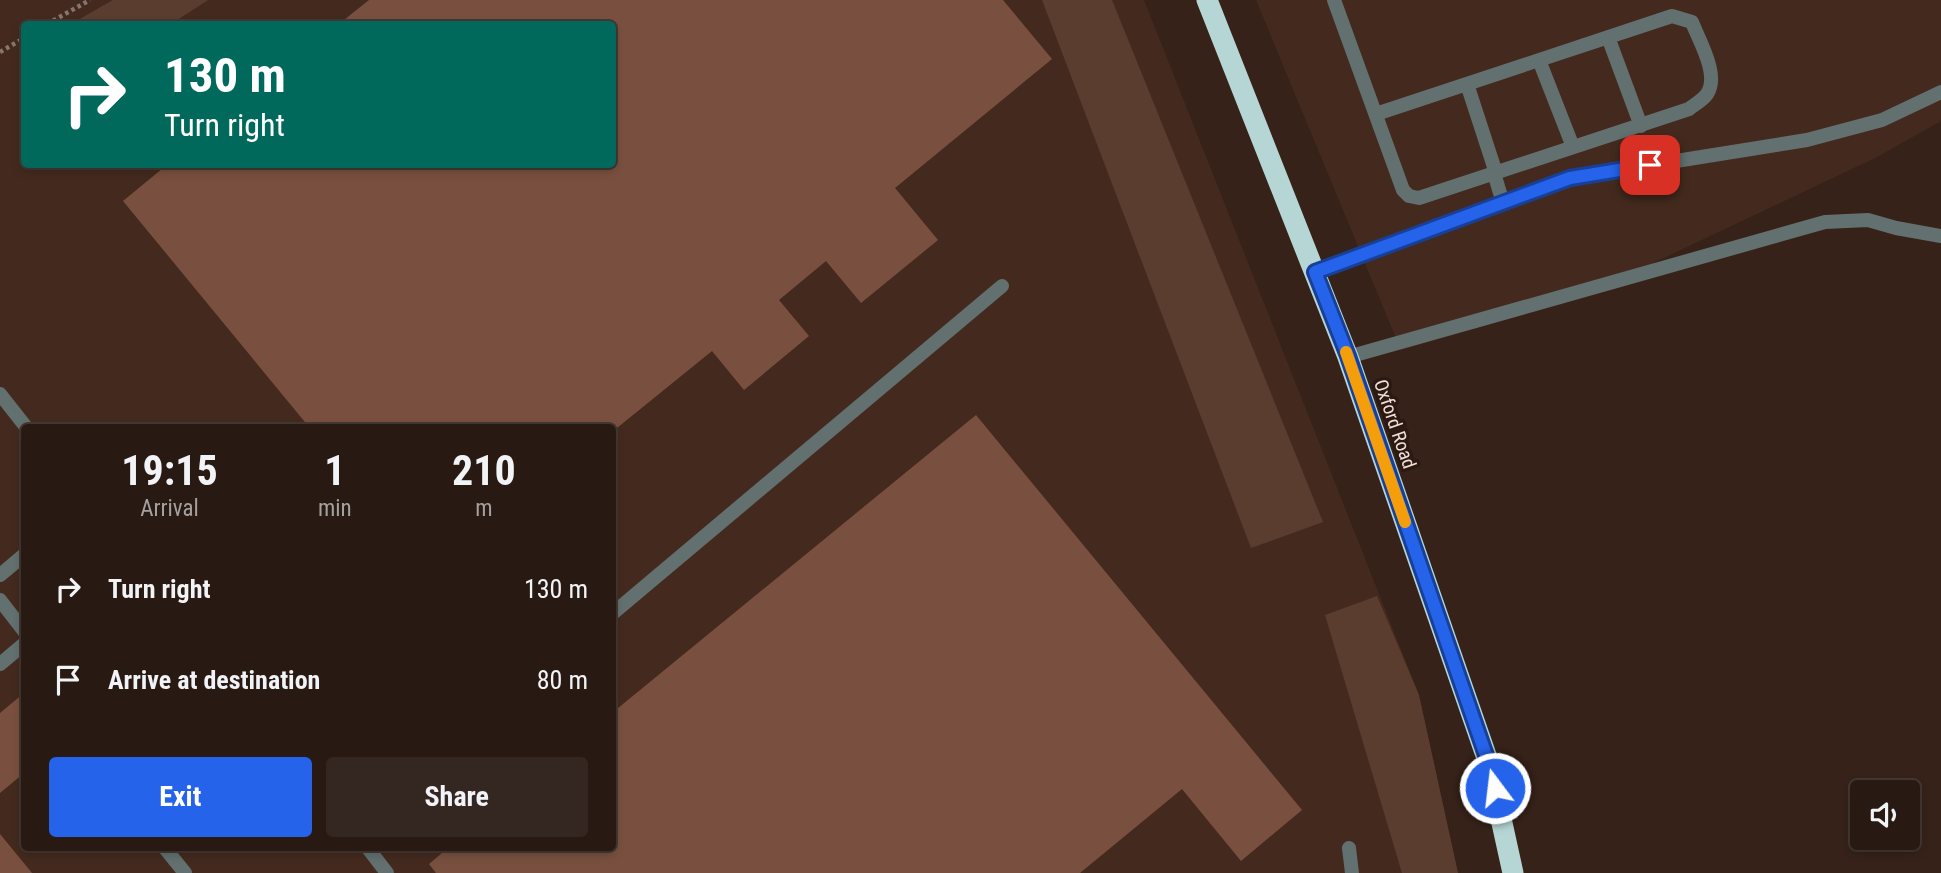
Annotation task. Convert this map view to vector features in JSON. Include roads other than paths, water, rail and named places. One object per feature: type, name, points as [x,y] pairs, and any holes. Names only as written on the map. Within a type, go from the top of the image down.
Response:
[{"type":"highway","name":"Oxford Road","points":[[1207,0],[1348,356],[1489,764],[1513,873]]},
{"type":"lane","points":[[1334,0],[1403,190],[1419,198],[1689,109],[1706,95],[1711,83],[1710,69],[1692,22],[1672,16],[1376,114]]},
{"type":"lane","points":[[1608,37],[1641,126]]},
{"type":"lane","points":[[1539,60],[1573,147]]},
{"type":"lane","points":[[1467,84],[1503,203]]},
{"type":"lane","points":[[1315,272],[1570,178],[1807,140],[1882,120],[1941,92]]},
{"type":"lane","points":[[1348,356],[1825,222],[1868,220],[1941,236]]},
{"type":"lane","points":[[616,611],[1002,286]]},
{"type":"lane","points":[[0,394],[24,424]]},
{"type":"lane","points":[[0,575],[21,558]]},
{"type":"lane","points":[[0,600],[21,627]]},
{"type":"lane","points":[[0,664],[21,646]]},
{"type":"lane","points":[[1349,848],[1352,873]]},
{"type":"lane","points":[[167,851],[186,873]]},
{"type":"lane","points":[[370,851],[387,873]]}]
